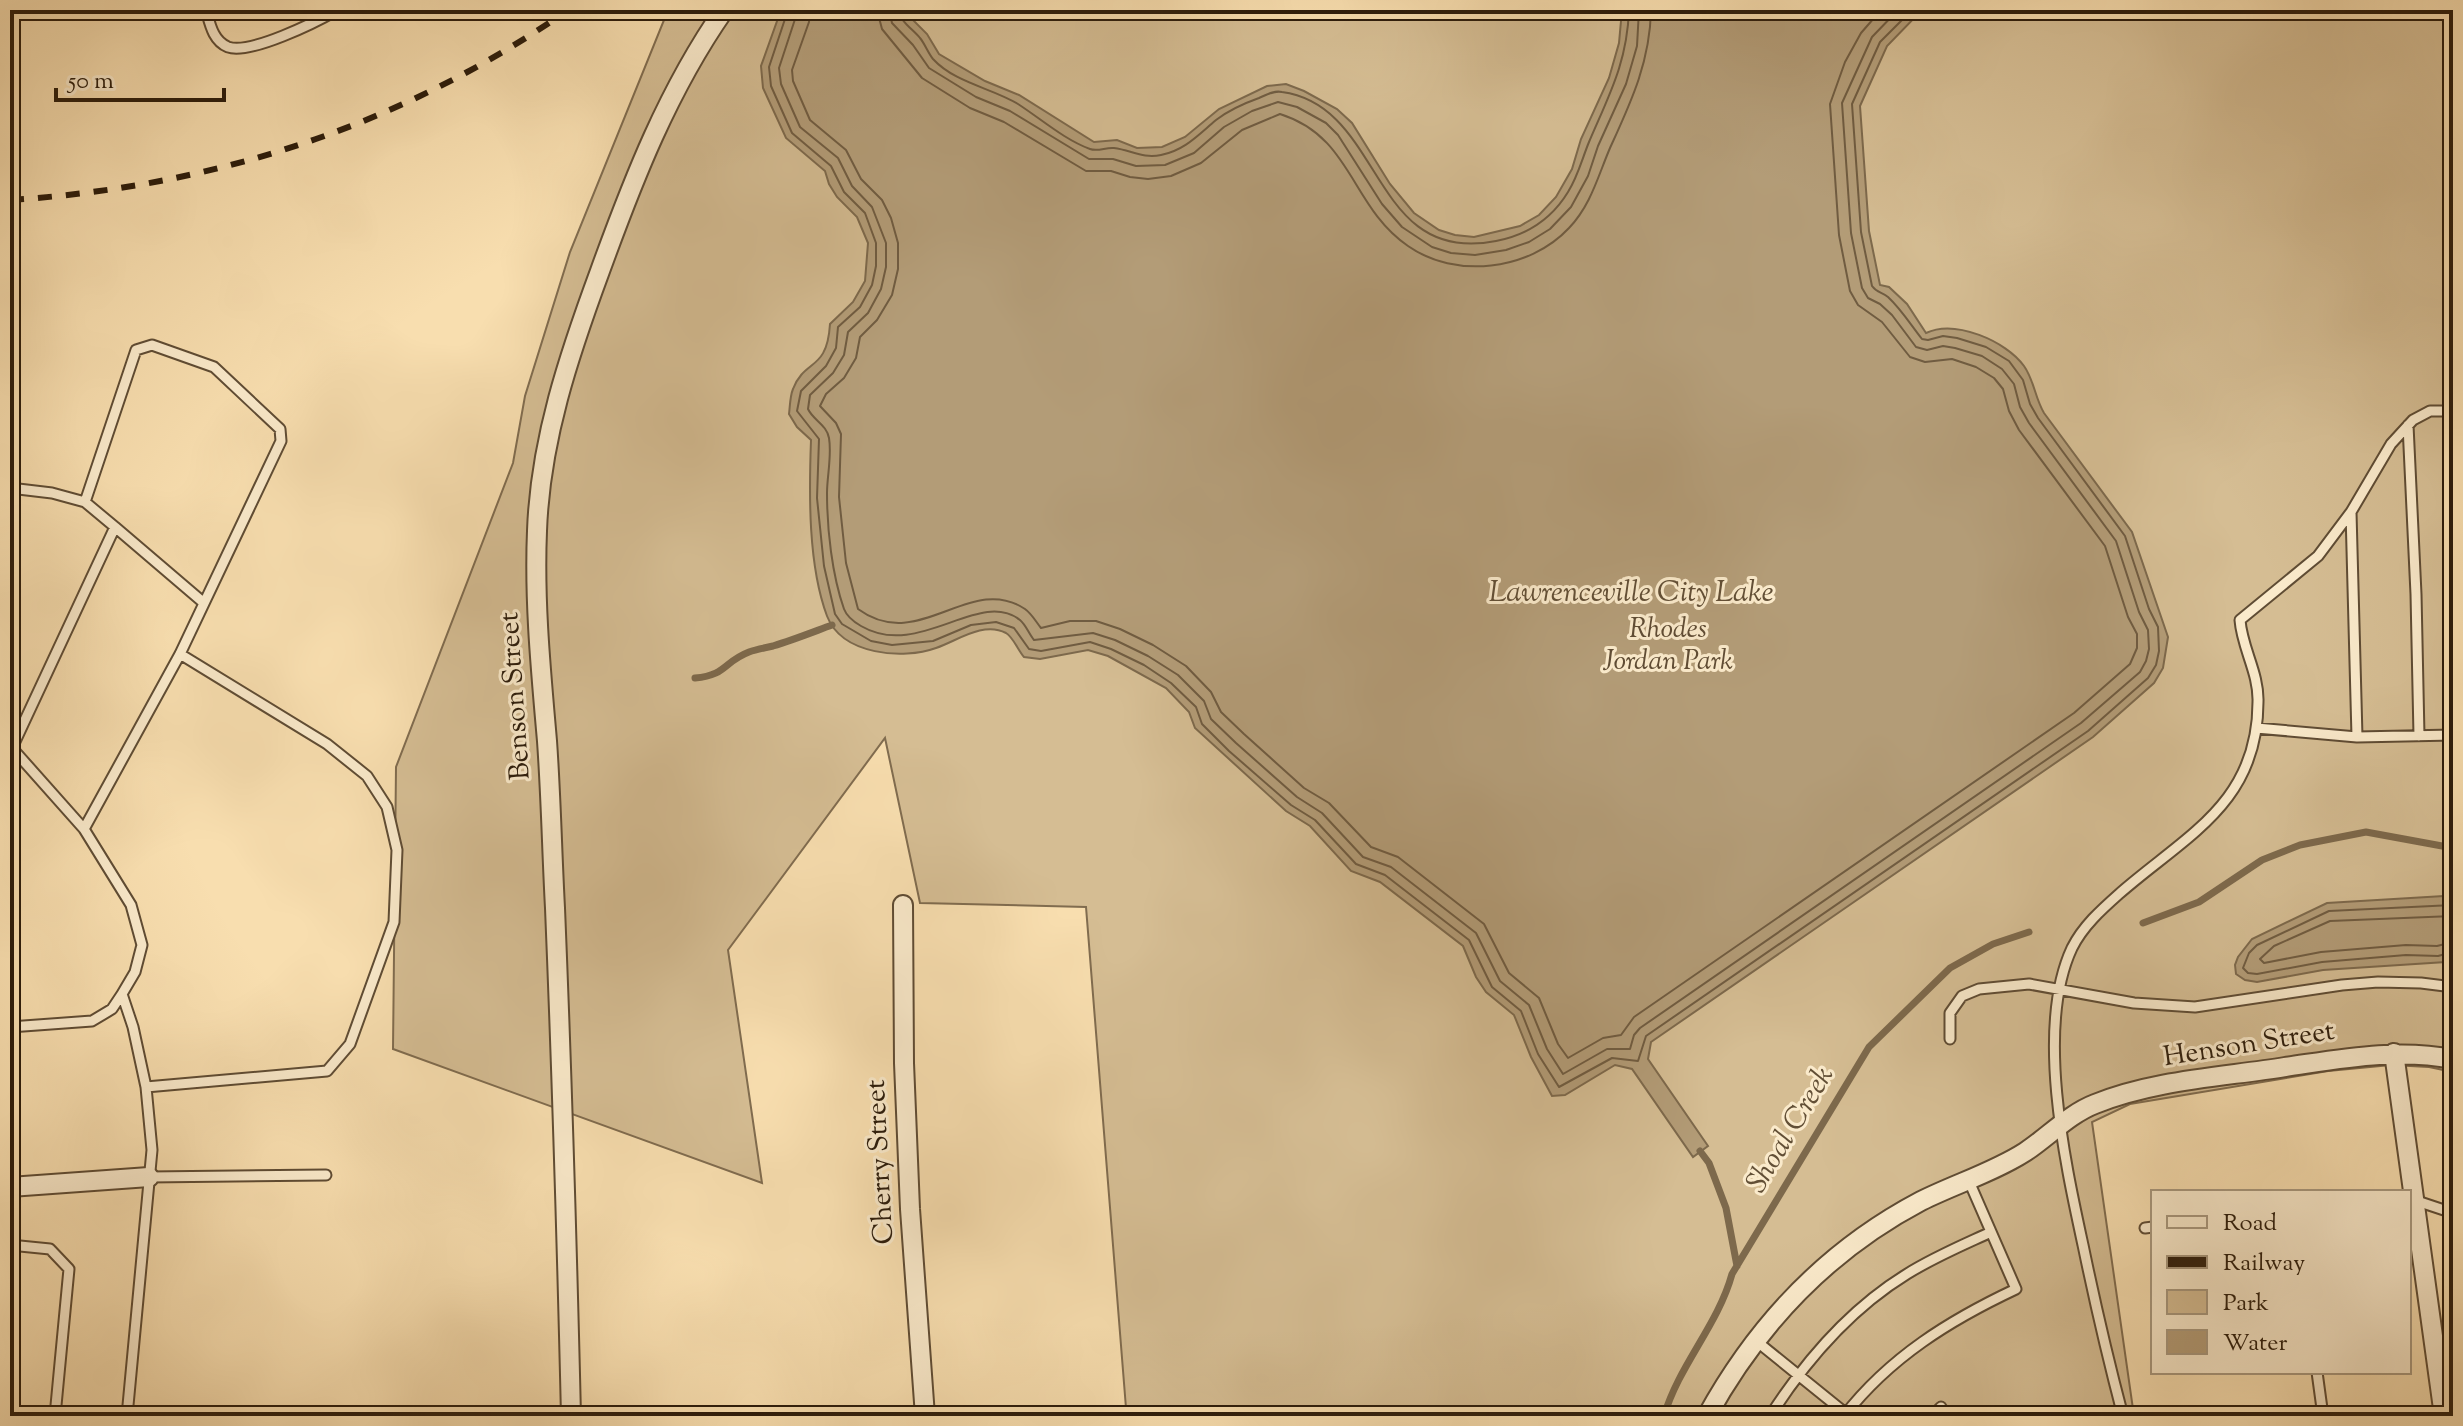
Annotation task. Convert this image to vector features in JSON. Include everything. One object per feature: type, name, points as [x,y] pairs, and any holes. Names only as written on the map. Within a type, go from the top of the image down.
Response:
[{"type":"street","name":"Benson Street","points":[[571,1416],[555,899],[537,614],[537,529],[555,406],[574,343],[633,181],[662,115],[701,44],[724,10]]},
{"type":"street","name":"Cherry Street","points":[[903,905],[904,1063],[910,1209],[925,1416]]},
{"type":"street","name":"Henson Street","points":[[2060,1125],[2093,1104],[2151,1088],[2394,1053],[2453,1059]]},
{"type":"street","points":[[2394,1053],[2411,1190]]},
{"type":"street","points":[[1707,1416],[1754,1340],[1828,1263],[1877,1226],[2024,1152],[2060,1125]]},
{"type":"street","points":[[10,1187],[149,1177]]},
{"type":"street","points":[[2412,1200],[2444,1416]]},
{"type":"lane","points":[[206,10],[214,35],[226,46],[242,49],[337,10]]},
{"type":"lane","points":[[84,829],[180,654],[281,441],[280,429],[214,367],[152,345],[136,350],[85,502]]},
{"type":"lane","points":[[2123,1416],[2101,1331],[2060,1125],[2056,1094],[2058,988],[2074,944],[2093,918],[2128,886],[2198,832],[2226,802],[2241,775],[2256,728],[2257,683],[2240,630],[2240,620],[2318,556],[2351,512],[2391,444],[2408,425],[2430,411],[2453,411]]},
{"type":"lane","points":[[2408,425],[2419,736]]},
{"type":"lane","points":[[10,488],[52,493],[85,502],[204,603]]},
{"type":"lane","points":[[2351,512],[2357,737]]},
{"type":"lane","points":[[10,1027],[92,1021],[112,1009],[135,972],[142,945],[131,905],[84,829],[12,748],[115,527]]},
{"type":"lane","points":[[146,1087],[327,1071],[350,1044],[394,922],[397,850],[387,807],[367,776],[327,744],[180,654]]},
{"type":"lane","points":[[2256,728],[2357,737],[2453,735]]},
{"type":"lane","points":[[1950,1039],[1950,1013],[1967,993],[2029,984],[2134,1003],[2195,1007],[2378,982],[2453,987]]},
{"type":"lane","points":[[122,994],[133,1027],[146,1087],[152,1150],[127,1416]]},
{"type":"lane","points":[[149,1177],[326,1175]]},
{"type":"lane","points":[[1754,1340],[1846,1415],[1869,1388],[1920,1342],[1959,1317],[2016,1289],[1968,1179]]},
{"type":"lane","points":[[2412,1200],[2453,1213]]},
{"type":"lane","points":[[1770,1416],[1796,1374],[1840,1327],[1907,1274],[1991,1232]]},
{"type":"lane","points":[[10,1245],[50,1249],[69,1269],[55,1416]]},
{"type":"lane","points":[[2317,1374],[2323,1416]]},
{"type":"lane","points":[[1932,1416],[1941,1407]]},
{"type":"green space","name":"Rhodes Jordan Park","points":[[671,10],[2453,10],[2453,1072],[2391,1065],[2328,1071],[2130,1104],[2092,1122],[2134,1416],[1023,1416],[1126,1408],[1086,907],[920,903],[885,738],[728,950],[762,1183],[393,1049],[396,767],[513,463],[525,396],[570,252],[664,20]]},
{"type":"water","name":"Lawrenceville City Lake","points":[[781,10],[903,10],[927,34],[939,54],[985,81],[1019,95],[1094,142],[1117,140],[1137,148],[1162,147],[1185,137],[1219,109],[1267,86],[1286,84],[1337,109],[1352,123],[1390,184],[1414,213],[1439,230],[1474,237],[1520,226],[1539,215],[1556,197],[1572,169],[1581,139],[1609,78],[1619,43],[1622,10],[1922,10],[1887,46],[1860,106],[1869,231],[1880,285],[1889,287],[1907,304],[1926,333],[1951,329],[1979,335],[2005,348],[2024,366],[2044,413],[2132,532],[2168,637],[2163,668],[2154,683],[2093,737],[1651,1042],[1648,1059],[1708,1146],[1693,1157],[1632,1069],[1615,1065],[1565,1095],[1552,1096],[1531,1057],[1514,1015],[1486,992],[1463,946],[1380,882],[1351,871],[1310,826],[1286,811],[1195,728],[1189,712],[1166,688],[1108,656],[1088,650],[1040,659],[1024,657],[1009,635],[997,630],[970,633],[936,648],[907,654],[859,646],[835,629],[821,596],[813,552],[811,440],[789,414],[792,392],[798,379],[825,350],[830,324],[853,302],[865,281],[868,243],[857,217],[837,197],[825,171],[786,138],[763,88],[761,66]]},
{"type":"water","points":[[2453,898],[2453,958],[2446,962],[2323,970],[2257,982],[2245,980],[2236,974],[2238,957],[2252,939],[2327,903]]},
{"type":"waterway","points":[[695,678],[713,674],[749,652],[832,625]]},
{"type":"waterway","name":"Shoal Creek","points":[[2143,923],[2199,902],[2262,860],[2300,845],[2366,832],[2453,848]]},
{"type":"waterway","name":"Shoal Creek","points":[[1664,1416],[1679,1379],[1718,1311],[1732,1274],[1869,1047],[1950,968],[1993,944],[2029,932]]},
{"type":"waterway","points":[[1700,1151],[1709,1163],[1726,1208],[1737,1266]]},
{"type":"railway","points":[[10,200],[85,193],[159,181],[232,165],[302,144],[372,118],[439,87],[504,51],[568,10]]}]
